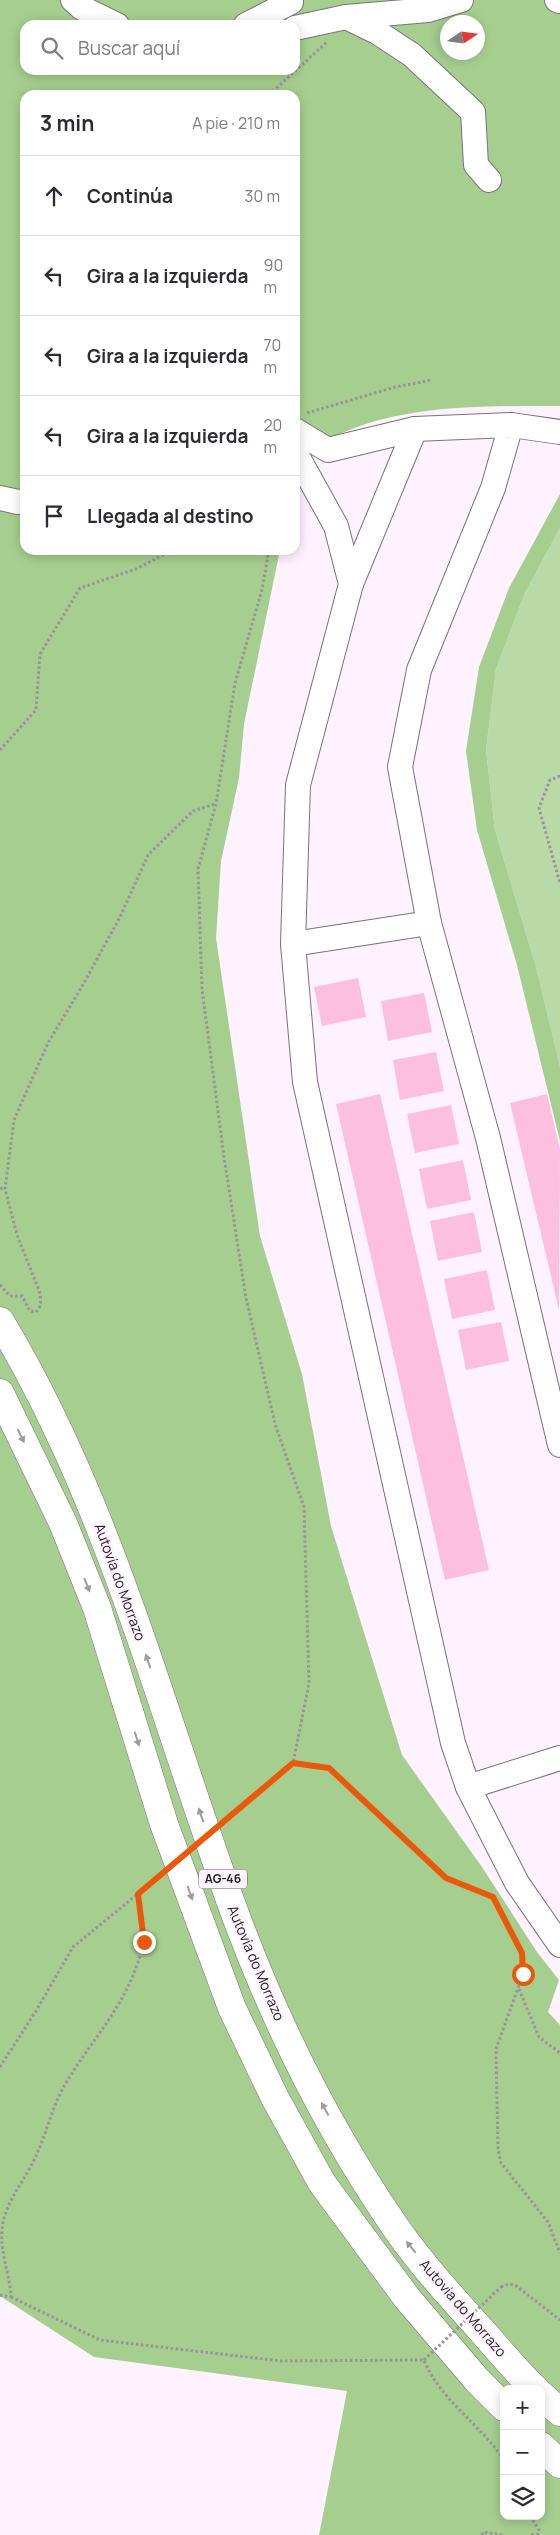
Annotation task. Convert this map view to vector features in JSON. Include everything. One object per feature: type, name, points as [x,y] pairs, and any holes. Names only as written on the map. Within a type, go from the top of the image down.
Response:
[{"type":"highway","name":"Autovía do Morrazo","points":[[0,1321],[22,1358],[55,1422],[91,1502],[124,1586],[230,1902],[301,2067],[342,2141],[397,2230],[460,2307],[531,2385]]},
{"type":"highway","name":"AG-46","points":[[0,1393],[63,1522],[97,1608],[164,1824],[232,2008],[275,2098],[322,2183],[406,2298],[477,2380],[500,2403]]},
{"type":"highway","points":[[545,2399],[560,2412]]},
{"type":"highway","points":[[545,2450],[560,2464]]},
{"type":"street","points":[[72,0],[82,8],[107,20]]},
{"type":"street","points":[[300,27],[336,19],[428,10],[461,0]]},
{"type":"street","points":[[256,20],[291,2]]},
{"type":"street","points":[[336,19],[377,32],[412,55],[473,112],[476,165],[489,180]]},
{"type":"street","points":[[300,423],[328,450],[415,429],[511,425],[560,432]]},
{"type":"street","points":[[511,425],[492,488],[419,670],[400,767],[429,923],[488,1138],[560,1445]]},
{"type":"street","points":[[415,429],[351,584],[298,785],[293,944],[305,1082],[453,1743],[468,1787],[517,1883],[560,1944]]},
{"type":"street","points":[[300,461],[336,526],[351,584]]},
{"type":"street","points":[[0,498],[20,501]]},
{"type":"street","points":[[293,944],[429,923]]},
{"type":"street","points":[[468,1787],[560,1758]]},
{"type":"path","points":[[300,67],[331,38],[332,28],[336,19]]},
{"type":"path","points":[[275,90],[291,75]]},
{"type":"path","points":[[300,422],[395,387],[432,380]]},
{"type":"path","points":[[0,750],[36,710],[40,654],[80,588],[136,569],[163,555]]},
{"type":"path","points":[[0,2067],[36,2011],[72,1947],[293,1763],[309,1684],[304,1506],[275,1424],[246,1298],[224,1158],[202,989],[198,869],[216,804],[235,684],[262,590],[268,555]]},
{"type":"path","points":[[560,776],[550,780],[539,808],[560,883]]},
{"type":"path","points":[[0,1285],[10,1296],[22,1296],[30,1311],[36,1312],[39,1309],[41,1300],[39,1290],[18,1238],[5,1189],[14,1120],[48,1043],[120,917],[148,855],[193,812],[216,804]]},
{"type":"path","points":[[0,1188],[5,1189]]},
{"type":"path","points":[[293,1763],[329,1768],[446,1878],[493,1897],[522,1953],[523,1974],[496,2049],[498,2149],[501,2163],[548,2222],[560,2253]]},
{"type":"path","points":[[11,2297],[10,2280],[3,2252],[2,2229],[4,2221],[18,2185],[35,2159],[63,2088],[124,1999],[144,1942],[138,1894]]},
{"type":"path","points":[[518,1988],[539,2037],[560,2053]]},
{"type":"path","points":[[0,2295],[11,2297],[100,2340],[281,2361],[424,2360],[502,2287],[508,2284],[516,2285],[560,2320]]},
{"type":"path","points":[[424,2360],[429,2372],[447,2396],[500,2456]]},
{"type":"path","points":[[531,2535],[538,2534],[539,2530],[533,2520]]},
{"type":"path","points":[[482,2535],[483,2532],[492,2532],[503,2535]]},
{"type":"green space","points":[[0,0],[560,0],[560,406],[445,409],[387,418],[360,426],[334,437],[300,469],[300,90],[20,90],[20,555],[279,555],[244,724],[239,778],[221,861],[216,938],[260,1236],[302,1374],[331,1526],[402,1755],[482,1867],[537,1952],[559,1980],[548,2012],[560,2025],[560,2535],[319,2535],[347,2391],[94,2357],[0,2296]]},
{"type":"green space","points":[[560,494],[560,528],[525,593],[496,669],[486,750],[495,830],[536,967],[560,1067],[560,1141],[517,965],[477,830],[466,751],[479,667],[509,588]]},
{"type":"green space","points":[[560,528],[560,1068],[536,967],[495,830],[486,750],[496,669],[525,593]]},
{"type":"building","points":[[358,978],[366,1017],[322,1026],[314,987]]},
{"type":"building","points":[[424,993],[432,1032],[388,1041],[381,1001]]},
{"type":"building","points":[[436,1052],[444,1091],[400,1100],[393,1060]]},
{"type":"building","points":[[380,1094],[489,1570],[445,1580],[336,1104]]},
{"type":"building","points":[[547,1094],[560,1149],[559,1310],[510,1103]]},
{"type":"building","points":[[451,1105],[459,1144],[415,1153],[407,1114]]},
{"type":"building","points":[[463,1160],[471,1200],[427,1209],[419,1169]]},
{"type":"building","points":[[474,1212],[482,1252],[438,1261],[430,1221]]},
{"type":"building","points":[[487,1270],[495,1310],[452,1319],[444,1279]]},
{"type":"building","points":[[501,1322],[509,1361],[466,1370],[458,1330]]},
{"type":"route","points":[[144,1942],[138,1894],[293,1763],[329,1768],[446,1878],[493,1897],[522,1953],[523,1974]]}]
